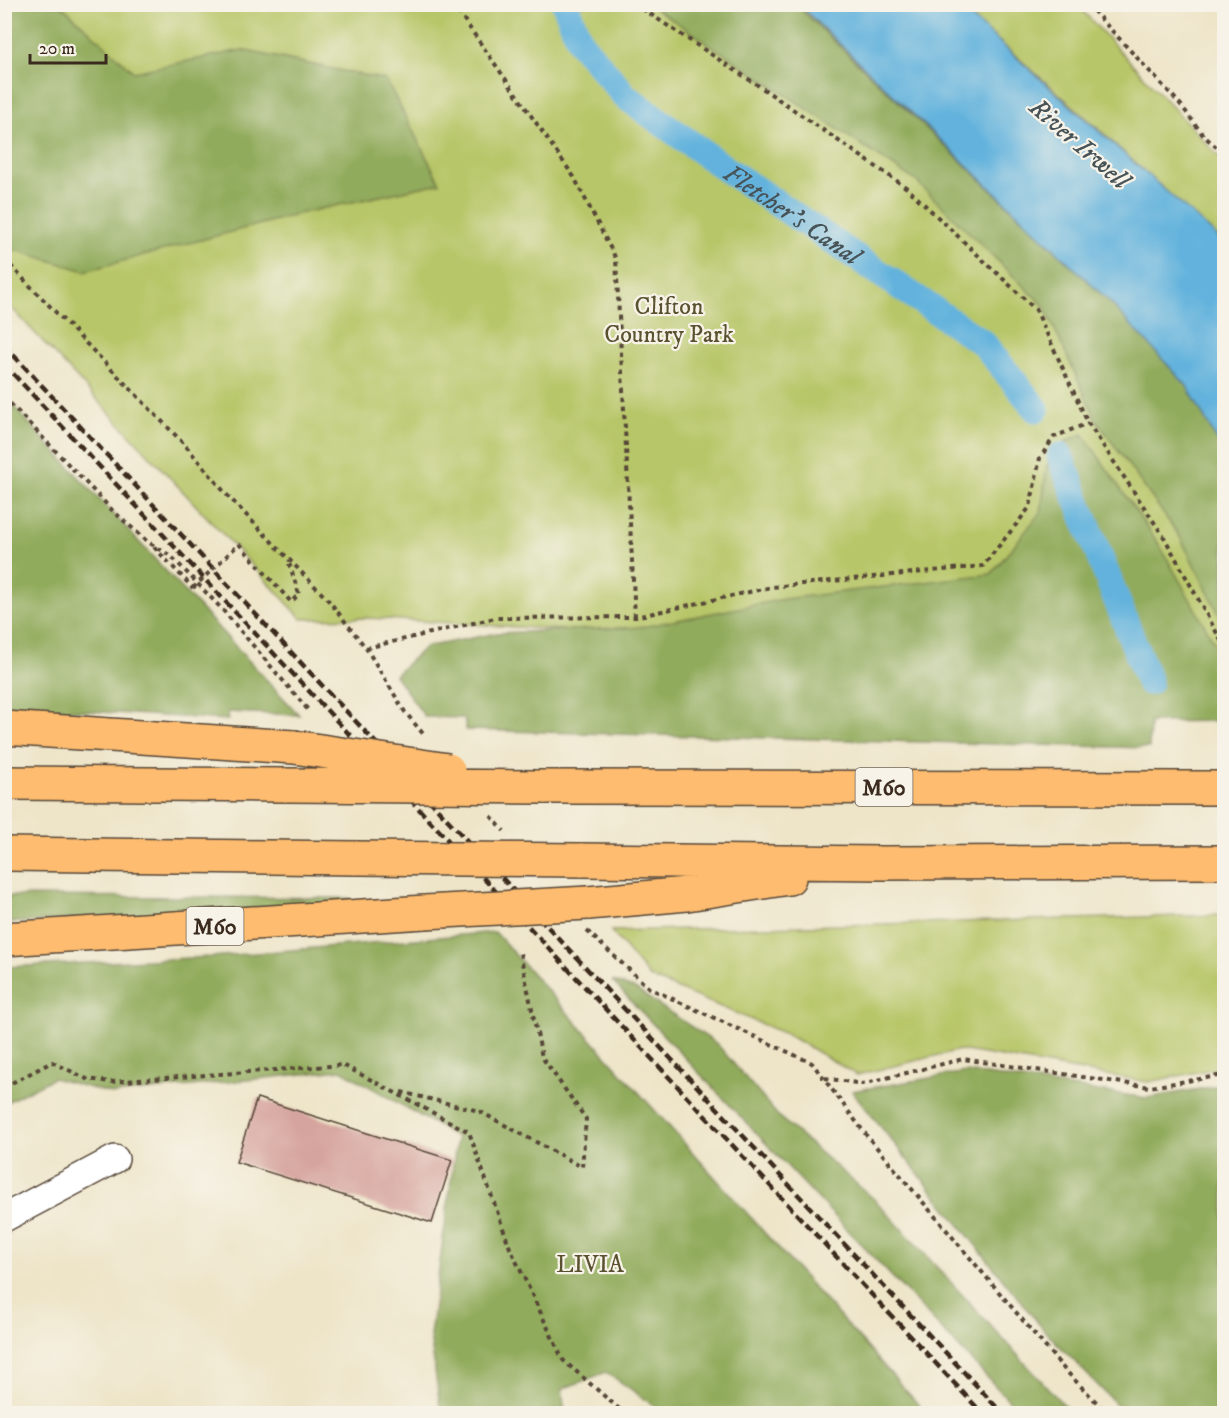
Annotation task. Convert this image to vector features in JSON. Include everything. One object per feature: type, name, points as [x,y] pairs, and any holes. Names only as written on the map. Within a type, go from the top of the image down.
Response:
[{"type":"highway","name":"M60","points":[[4,728],[294,747],[376,757],[544,787]]},
{"type":"highway","name":"M60","points":[[4,783],[1224,788]]},
{"type":"highway","name":"M60","points":[[4,854],[883,864],[1224,862]]},
{"type":"highway","name":"M60","points":[[4,939],[425,912],[585,914],[687,894],[883,864]]},
{"type":"lane","points":[[4,1218],[115,1159]]},
{"type":"path","points":[[453,4],[574,177],[616,259],[635,617]]},
{"type":"path","points":[[635,4],[907,188],[1036,310],[1088,423],[1164,537],[1224,646]]},
{"type":"path","points":[[1086,4],[1181,105],[1203,135],[1224,154]]},
{"type":"path","points":[[4,260],[185,445],[226,495],[328,601],[366,648],[405,712],[427,739]]},
{"type":"path","points":[[4,397],[112,510],[148,542],[193,588],[239,544],[291,603],[298,594],[288,559]]},
{"type":"path","points":[[366,648],[495,618],[635,617],[772,586],[983,566],[1030,507],[1040,458],[1054,437],[1088,423]]},
{"type":"path","points":[[148,542],[178,563],[221,608],[309,711]]},
{"type":"path","points":[[486,810],[508,836]]},
{"type":"path","points":[[585,914],[649,988],[812,1063],[867,1136],[1064,1369],[1108,1413]]},
{"type":"path","points":[[395,1090],[479,1111],[582,1167],[586,1119],[542,1057],[520,953]]},
{"type":"path","points":[[824,1078],[862,1084],[963,1059],[1150,1087],[1224,1075]]},
{"type":"path","points":[[4,1087],[52,1062],[87,1079],[111,1082],[343,1065],[395,1090],[469,1132],[510,1248],[563,1360],[625,1413]]},
{"type":"green space","points":[[4,5],[61,5],[134,72],[242,50],[386,80],[440,183],[302,213],[85,271],[5,247]]},
{"type":"green space","name":"Clifton Country Park","points":[[5,5],[799,5],[1111,303],[1224,453],[1224,669],[367,618],[302,619],[5,301]]},
{"type":"green space","points":[[650,5],[796,5],[1111,303],[1187,386],[1224,453],[1224,624],[1180,537],[1097,421],[1044,306],[916,181]]},
{"type":"green space","points":[[958,5],[1077,5],[1224,162],[1224,245],[1091,122]]},
{"type":"green space","points":[[5,397],[299,715],[228,712],[228,720],[5,706]]},
{"type":"green space","points":[[1083,434],[1160,546],[1224,660],[1224,721],[1150,722],[1149,748],[466,730],[464,718],[425,717],[395,675],[425,647],[498,633],[642,627],[784,599],[991,574],[1041,512],[1047,464],[1062,443]]},
{"type":"green space","points":[[4,896],[350,898],[351,906],[5,923]]},
{"type":"green space","points":[[1224,915],[1224,1067],[1148,1082],[960,1050],[857,1075],[788,1035],[649,977],[611,931]]},
{"type":"green space","name":"LIVIA","points":[[495,932],[926,1413],[665,1413],[606,1372],[562,1389],[565,1413],[441,1413],[430,1335],[457,1137],[341,1070],[113,1094],[53,1078],[5,1103],[5,967],[211,957]]},
{"type":"green space","points":[[612,981],[635,989],[717,1044],[779,1117],[875,1200],[1071,1413],[1021,1413]]},
{"type":"green space","points":[[966,1072],[1147,1098],[1224,1085],[1224,1413],[1125,1413],[1043,1329],[852,1091]]},
{"type":"water","name":"River Irwell","points":[[799,5],[958,5],[1221,240],[1224,245],[1224,453],[1187,386],[1111,303]]},
{"type":"building","points":[[257,1098],[452,1160],[432,1223],[236,1162]]},
{"type":"waterway","name":"Fletcher's Canal","points":[[565,4],[580,42],[625,96],[723,167],[983,343],[1036,409]]},
{"type":"waterway","points":[[1060,456],[1149,682]]},
{"type":"railway","points":[[4,345],[1003,1414]]},
{"type":"railway","points":[[4,364],[983,1414]]}]
